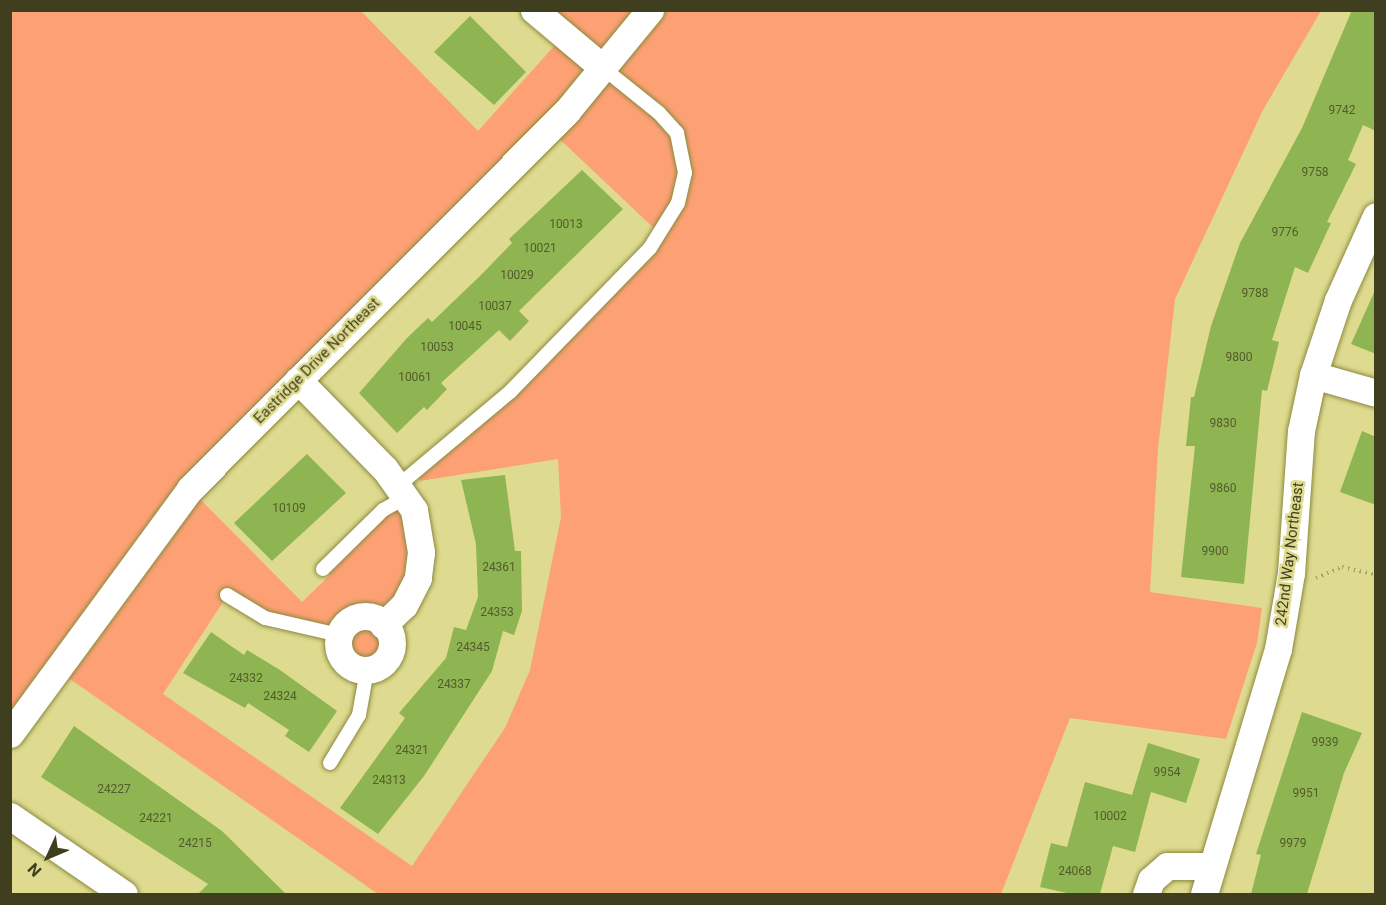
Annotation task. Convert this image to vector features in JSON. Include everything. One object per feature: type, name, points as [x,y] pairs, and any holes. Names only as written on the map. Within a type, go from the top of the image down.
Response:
[{"type":"street","points":[[534,10],[603,68]]},
{"type":"street","name":"Eastridge Drive Northeast","points":[[10,734],[157,529],[297,380],[515,165],[603,68],[650,10]]},
{"type":"street","name":"242nd Way Northeast","points":[[1204,894],[1210,866],[1278,649],[1291,573],[1301,431],[1313,375],[1338,300],[1376,216]]},
{"type":"street","points":[[1313,375],[1376,393]]},
{"type":"street","points":[[297,380],[402,491],[418,533],[418,578],[404,605],[384,624]]},
{"type":"street","points":[[372,617],[384,624],[390,633],[391,650],[382,663],[367,670],[344,660],[339,635],[356,618],[372,617]]},
{"type":"street","points":[[10,816],[113,891]]},
{"type":"street","points":[[1146,894],[1150,880],[1167,866],[1210,866]]},
{"type":"lane","points":[[323,568],[402,491],[510,392],[650,248],[678,203],[686,173],[677,134],[659,112],[603,68]]},
{"type":"lane","points":[[227,596],[265,618],[339,635]]},
{"type":"lane","points":[[330,763],[359,715],[367,670]]},
{"type":"path","points":[[1316,578],[1342,567],[1376,575]]},
{"type":"shaded area","points":[[11,11],[361,11],[478,131],[564,35],[534,11],[1321,11],[1263,110],[1175,299],[1158,449],[1150,592],[1262,608],[1257,643],[1226,739],[1070,718],[1001,894],[378,894],[57,670],[11,734]],"holes":[[[550,130],[660,234],[472,427],[417,472],[420,481],[558,459],[561,517],[530,670],[505,728],[412,866],[163,694],[227,596],[295,626],[339,635],[340,652],[350,665],[367,670],[382,663],[391,650],[390,633],[419,533],[406,497],[323,569],[330,575],[302,602],[190,489]]]},
{"type":"building","points":[[1352,10],[1376,10],[1376,131],[1363,125],[1348,160],[1356,164],[1327,222],[1331,223],[1308,273],[1295,267],[1272,340],[1279,342],[1267,391],[1262,390],[1244,584],[1181,577],[1195,446],[1186,446],[1191,397],[1194,397],[1211,326],[1240,243],[1302,128]]},
{"type":"building","points":[[470,16],[526,72],[494,105],[434,52]]},
{"type":"building","points":[[582,170],[623,209],[519,311],[529,321],[510,341],[499,330],[441,383],[447,389],[427,410],[424,407],[397,433],[359,393],[407,338],[428,318],[432,322],[482,274],[512,243],[509,239]]},
{"type":"building","points":[[1376,288],[1376,354],[1351,344]]},
{"type":"building","points":[[1362,431],[1376,437],[1376,505],[1340,492]]},
{"type":"building","points":[[307,454],[346,493],[272,561],[234,523]]},
{"type":"building","points":[[505,475],[515,551],[521,551],[522,611],[514,635],[503,631],[492,671],[424,776],[378,834],[340,808],[405,718],[399,713],[446,658],[454,627],[466,630],[478,597],[476,544],[461,480]]},
{"type":"building","points":[[211,632],[244,655],[247,650],[280,670],[337,711],[309,752],[285,736],[289,730],[248,703],[245,708],[183,673]]},
{"type":"building","points":[[1302,712],[1362,733],[1344,773],[1307,894],[1251,894],[1261,855],[1256,854]]},
{"type":"building","points":[[74,726],[222,831],[286,894],[198,894],[208,884],[41,777]]},
{"type":"building","points":[[1148,743],[1200,759],[1186,803],[1151,792],[1135,852],[1113,846],[1100,894],[1071,894],[1040,887],[1051,843],[1067,847],[1085,782],[1132,795]]}]
